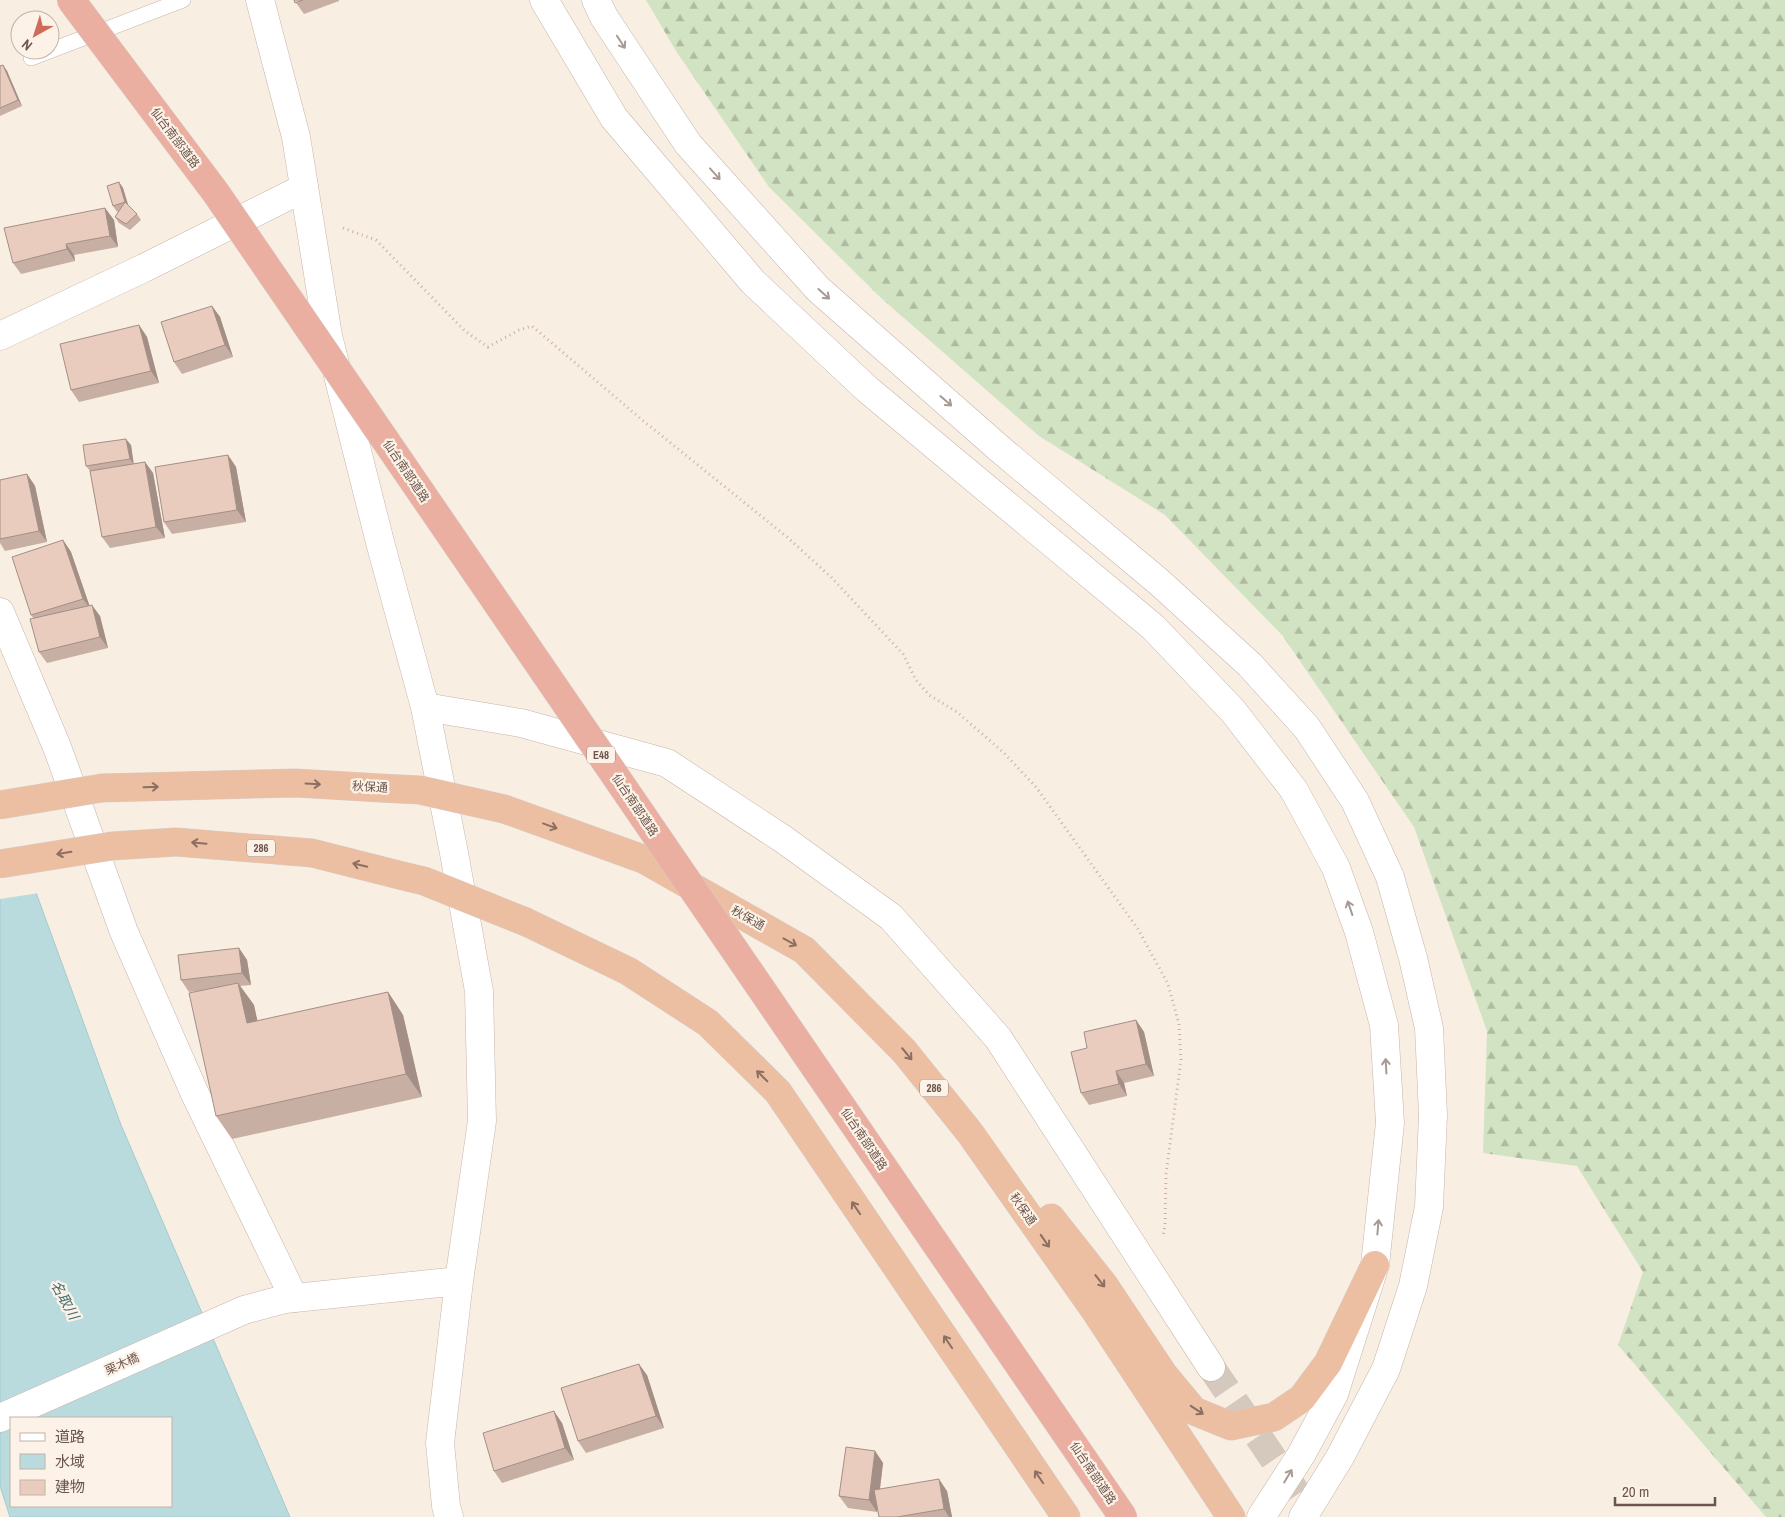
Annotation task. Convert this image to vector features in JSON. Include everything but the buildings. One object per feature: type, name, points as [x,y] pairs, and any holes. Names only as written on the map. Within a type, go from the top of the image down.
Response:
[{"type":"highway","name":"仙台南部道路","points":[[71,0],[216,193],[1123,1517]]},
{"type":"highway","name":"秋保通","points":[[0,805],[102,788],[296,783],[420,790],[504,809],[643,859],[804,950],[904,1051],[970,1133],[1096,1312],[1231,1517]]},
{"type":"highway","name":"286","points":[[0,864],[112,846],[176,842],[312,853],[424,881],[526,922],[628,971],[708,1023],[778,1092],[1066,1517]]},
{"type":"highway","points":[[995,1170],[1045,1211],[1104,1285],[1164,1374],[1194,1411],[1231,1426],[1274,1417],[1302,1398],[1328,1363],[1375,1265]]},
{"type":"street","points":[[260,0],[296,137],[328,336],[381,546],[425,707],[479,991],[482,1121],[459,1281],[440,1443],[446,1506],[449,1517]]},
{"type":"street","points":[[544,0],[614,118],[753,282],[867,388],[1153,627],[1233,711],[1294,790],[1336,868],[1359,932],[1384,1025],[1390,1123],[1375,1265],[1334,1394],[1301,1455],[1261,1517]]},
{"type":"street","points":[[596,0],[604,17],[688,144],[818,289],[1001,450],[1159,582],[1250,665],[1307,728],[1355,801],[1390,877],[1414,958],[1429,1028],[1433,1115],[1430,1207],[1413,1286],[1386,1369],[1340,1457],[1303,1517]]},
{"type":"street","points":[[0,336],[144,268],[304,188]]},
{"type":"street","points":[[0,612],[57,747],[124,932],[196,1094],[294,1298]]},
{"type":"street","points":[[425,707],[521,723],[667,763],[783,839],[891,917],[998,1038],[1211,1367]]},
{"type":"street","name":"栗木橋","points":[[0,1418],[244,1310],[294,1298],[459,1281]]},
{"type":"lane","points":[[60,47],[183,0]]},
{"type":"path","points":[[309,217],[376,240],[465,331],[488,347],[519,330],[532,326],[641,419],[787,537],[824,570],[903,654],[916,680],[929,696],[957,712],[1003,752],[1036,787],[1138,929],[1168,984],[1179,1024],[1181,1060],[1166,1174],[1164,1225],[1155,1280]]},
{"type":"green space","points":[[646,0],[1785,0],[1785,1517],[1766,1517],[1618,1345],[1643,1272],[1577,1166],[1483,1153],[1487,1031],[1414,827],[1282,635],[1165,515],[1039,436],[880,297],[769,187],[676,51]]},
{"type":"water","name":"名取川","points":[[0,794],[121,1125],[290,1517],[10,1517],[0,1486]]},
{"type":"pier","points":[[0,792],[2,794],[39,893],[0,899]]},
{"type":"tunnel","points":[[1211,1367],[1313,1517]]}]
